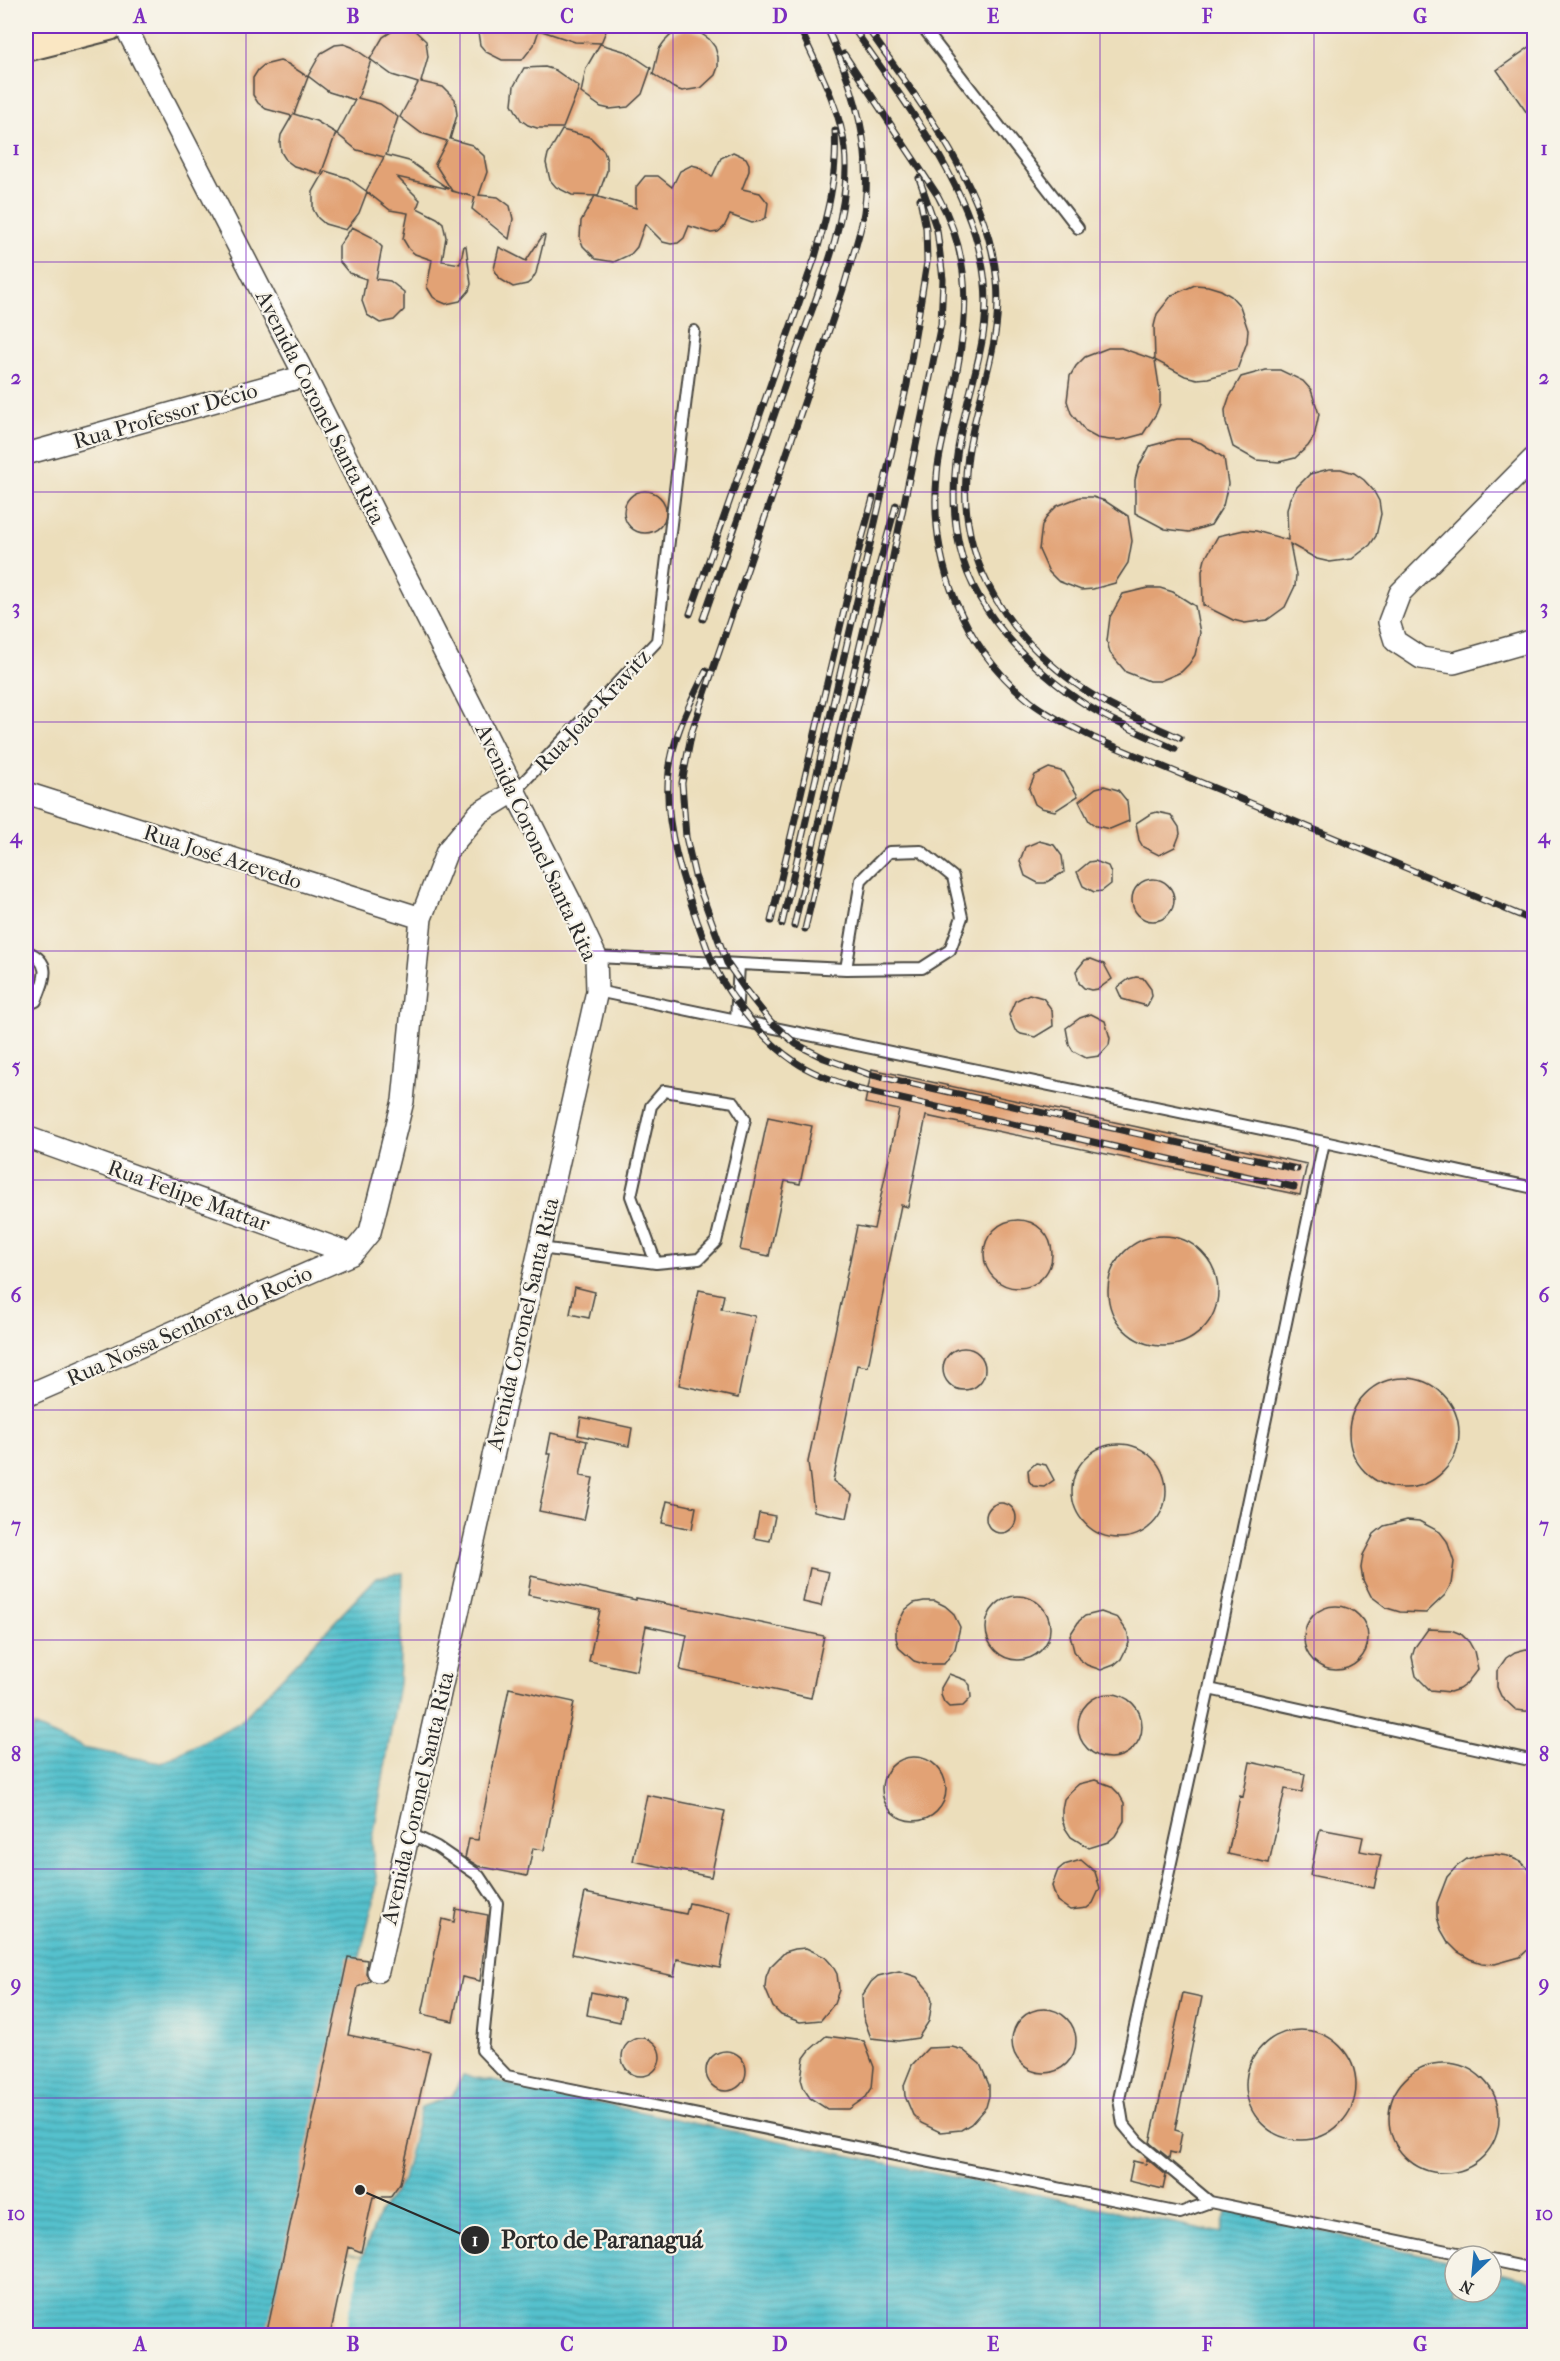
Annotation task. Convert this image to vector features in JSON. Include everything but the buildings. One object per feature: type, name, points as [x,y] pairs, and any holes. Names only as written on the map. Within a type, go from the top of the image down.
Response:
[{"type":"main road","points":[[26,47],[109,26]]},
{"type":"street","name":"Avenida Coronel Santa Rita","points":[[125,26],[515,791],[596,957],[597,991],[378,1971]]},
{"type":"street","name":"Rua Professor Décio","points":[[26,454],[305,376]]},
{"type":"street","points":[[1534,458],[1400,593],[1389,622],[1395,641],[1421,658],[1455,663],[1534,640]]},
{"type":"street","name":"Rua João Kravitz","points":[[352,1254],[370,1232],[402,1101],[421,918],[447,851],[479,813],[515,791]]},
{"type":"street","name":"Rua José Azevedo","points":[[26,793],[421,918]]},
{"type":"street","name":"Rua Felipe Mattar","points":[[26,1137],[352,1254]]},
{"type":"street","name":"Rua Nossa Senhora do Rocio","points":[[26,1396],[352,1254]]},
{"type":"lane","points":[[922,26],[1078,228]]},
{"type":"lane","name":"Rua João Kravitz","points":[[515,791],[657,641],[694,331]]},
{"type":"lane","points":[[596,957],[846,969],[922,968],[950,950],[962,917],[952,877],[921,851],[889,852],[861,880],[846,969]]},
{"type":"lane","points":[[26,951],[37,955],[45,967],[44,980],[36,1001],[26,1005]]},
{"type":"lane","points":[[736,1020],[739,964]]},
{"type":"lane","points":[[597,991],[1324,1142],[1534,1188]]},
{"type":"lane","points":[[540,1248],[656,1263],[699,1259],[716,1242],[745,1119],[734,1102],[664,1091],[651,1106],[631,1196],[656,1263]]},
{"type":"lane","points":[[1324,1142],[1209,1689],[1119,2099],[1123,2124],[1138,2142],[1210,2202],[1443,2250]]},
{"type":"lane","points":[[1209,1689],[1534,1761]]},
{"type":"lane","points":[[409,1833],[437,1847],[480,1876],[497,1903],[482,2050],[507,2076],[1180,2213],[1210,2202]]},
{"type":"lane","points":[[1503,2263],[1534,2269]]},
{"type":"water","points":[[403,1573],[399,1683],[372,1844],[377,1885],[292,2240],[362,2257],[380,2212],[403,2180],[421,2107],[452,2096],[463,2075],[1221,2233],[1227,2209],[1443,2259],[1443,2304],[1503,2304],[1503,2274],[1534,2281],[1534,2336],[26,2336],[26,1752],[34,1726],[83,1748],[161,1763],[239,1723],[376,1578]]},
{"type":"pier","points":[[292,2240],[362,2257],[344,2336],[270,2335]]},
{"type":"railway","points":[[703,619],[821,286],[838,230],[843,202],[846,175],[842,133],[826,86],[799,26]]},
{"type":"railway","points":[[852,26],[909,108],[945,166],[973,227],[981,258],[985,282],[984,326],[958,446],[954,490],[957,534],[968,575],[996,623],[1014,645],[1056,684],[1101,714],[1175,749]]},
{"type":"railway","points":[[866,26],[948,146],[980,211],[991,246],[997,281],[996,326],[972,433],[965,490],[968,523],[976,555],[988,584],[1004,612],[1025,638],[1076,684],[1113,707],[1180,738]]},
{"type":"railway","points":[[828,30],[847,76],[865,149],[866,198],[862,223],[844,286],[692,731],[682,783],[686,837],[695,876],[727,963],[771,1022],[796,1044],[824,1058],[868,1074],[1297,1169]]},
{"type":"railway","points":[[844,54],[938,196],[960,253],[965,307],[963,335],[938,463],[936,508],[945,571],[955,601],[969,629],[987,656],[1007,680],[1031,702],[1094,738],[1534,921]]},
{"type":"railway","points":[[690,614],[815,257],[833,179],[835,131]]},
{"type":"railway","points":[[805,929],[889,576],[941,324],[943,279],[937,230],[919,178]]},
{"type":"railway","points":[[782,924],[907,385],[927,262],[926,228],[920,199]]},
{"type":"railway","points":[[771,921],[854,568],[873,498]]},
{"type":"railway","points":[[794,926],[877,573],[896,505]]},
{"type":"railway","points":[[706,671],[687,711],[672,753],[668,783],[672,836],[697,921],[715,968],[750,1019],[783,1053],[810,1070],[861,1090],[1294,1187]]},
{"type":"place","name":"Porto de Paranaguá","points":[[360,2190]]}]
